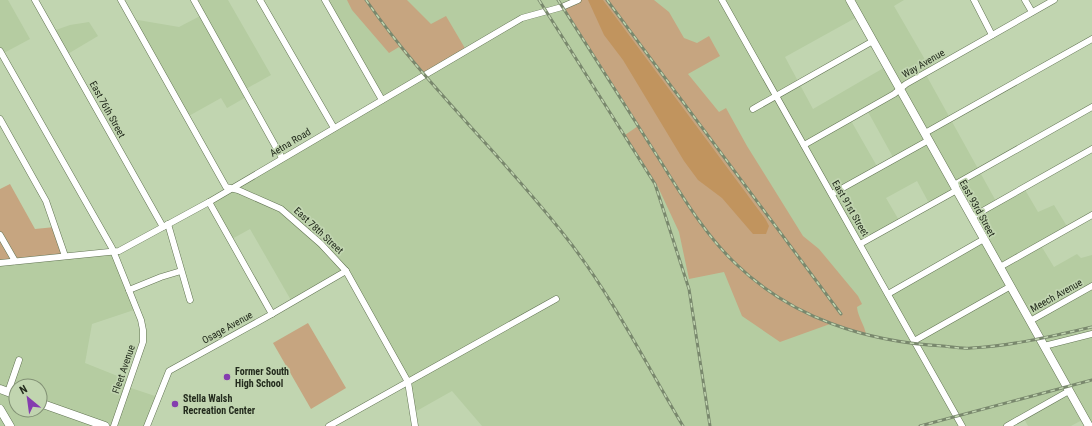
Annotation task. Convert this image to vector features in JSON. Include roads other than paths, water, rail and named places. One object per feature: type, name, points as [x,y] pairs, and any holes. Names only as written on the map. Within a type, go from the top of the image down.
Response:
[{"type":"main road","name":"East 93rd Street","points":[[850,0],[1089,426]]},
{"type":"main road","points":[[48,406],[105,426]]},
{"type":"main road","points":[[0,409],[5,422]]},
{"type":"street","name":"East 76th Street","points":[[35,0],[165,226],[190,300]]},
{"type":"street","name":"East 78th Street","points":[[121,0],[226,187],[281,209],[321,244],[346,271],[408,382],[415,426]]},
{"type":"street","points":[[194,0],[282,158]]},
{"type":"street","points":[[260,0],[334,128]]},
{"type":"street","points":[[325,0],[382,100]]},
{"type":"street","name":"Aetna Road","points":[[0,263],[119,251],[209,202],[522,18],[562,7],[578,0]]},
{"type":"street","name":"East 91st Street","points":[[722,0],[777,95],[962,426]]},
{"type":"street","points":[[974,0],[992,35]]},
{"type":"street","points":[[1025,0],[1032,12]]},
{"type":"street","name":"Way Avenue","points":[[804,145],[900,89],[906,84],[1054,0]]},
{"type":"street","points":[[832,194],[1092,39]]},
{"type":"street","points":[[753,109],[873,41]]},
{"type":"street","name":"Fleet Avenue","points":[[0,51],[113,252],[141,320],[144,330],[143,342],[114,426]]},
{"type":"street","points":[[860,244],[1092,107]]},
{"type":"street","points":[[0,119],[46,201],[65,256]]},
{"type":"street","points":[[972,218],[1092,149]]},
{"type":"street","points":[[209,202],[272,314]]},
{"type":"street","points":[[1000,267],[1092,215]]},
{"type":"street","points":[[0,235],[15,261]]},
{"type":"street","points":[[888,294],[984,239]]},
{"type":"street","points":[[129,290],[160,277],[181,271]]},
{"type":"street","name":"Osage Avenue","points":[[148,426],[169,371],[346,271]]},
{"type":"street","points":[[914,341],[1011,286]]},
{"type":"street","name":"Meech Avenue","points":[[1030,321],[1092,286]]},
{"type":"street","points":[[329,426],[556,299]]},
{"type":"street","points":[[1044,346],[1092,334]]},
{"type":"street","points":[[13,378],[19,360]]},
{"type":"street","points":[[1007,426],[1069,391]]},
{"type":"railway","points":[[366,0],[413,61],[541,206],[582,258],[613,305],[683,426]]},
{"type":"railway","points":[[539,0],[655,184],[689,289],[710,426]]},
{"type":"railway","points":[[558,0],[682,195],[712,238],[736,264],[758,283],[781,299],[806,313],[859,333],[915,344],[957,348],[986,347],[1017,343],[1092,327]]},
{"type":"railway","points":[[607,0],[841,314]]},
{"type":"railway","points":[[920,426],[1092,380]]},
{"type":"place","name":"Former South High School","points":[[227,377]]},
{"type":"place","name":"Stella Walsh Recreation Center","points":[[175,404]]}]
